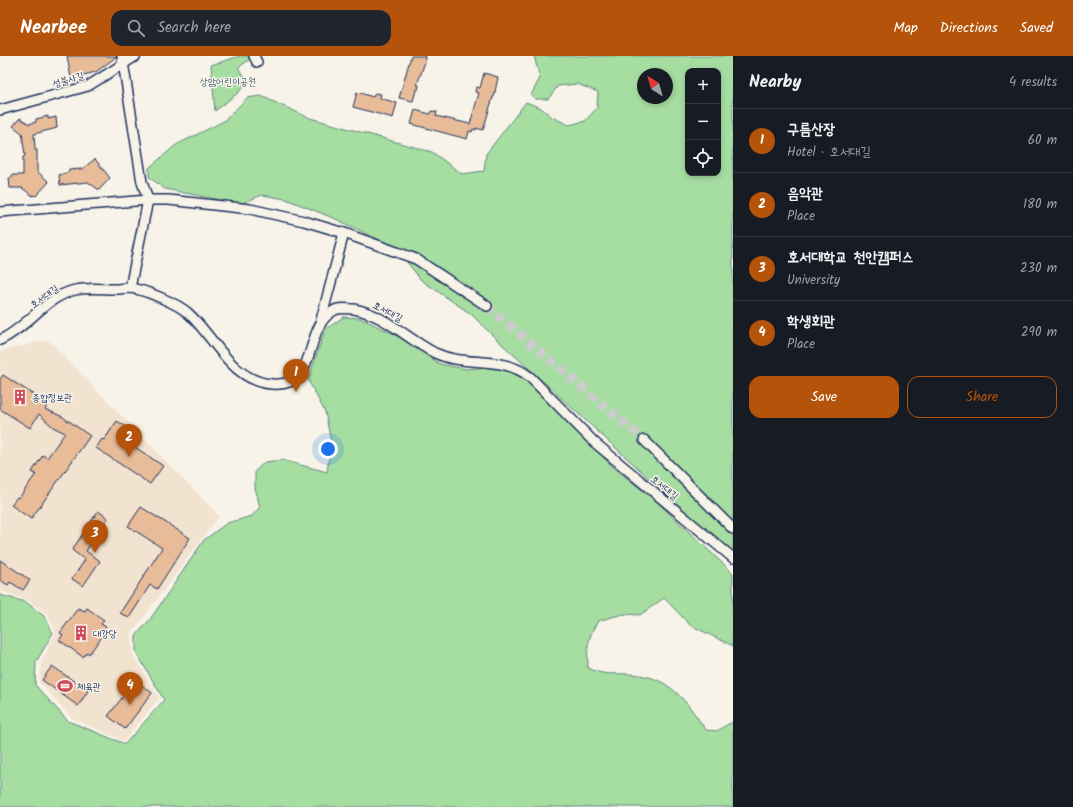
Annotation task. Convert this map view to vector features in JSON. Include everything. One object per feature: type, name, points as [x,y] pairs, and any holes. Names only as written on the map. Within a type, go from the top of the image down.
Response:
[{"type":"street","name":"성불사길","points":[[0,110],[88,86],[123,60],[136,56]]},
{"type":"street","points":[[123,60],[142,182],[148,200],[130,288]]},
{"type":"street","points":[[0,212],[148,200],[169,200],[250,209],[304,221],[344,233],[416,259],[487,306]]},
{"type":"street","points":[[321,322],[344,233]]},
{"type":"street","name":"호서대길","points":[[0,340],[21,328],[63,295],[74,290],[92,288],[130,288],[168,301],[180,307],[189,314],[231,364],[258,381],[282,385],[297,378],[307,362],[321,322],[336,309],[368,312],[386,321],[435,353],[458,360],[498,363],[521,369],[594,442],[733,558]]},
{"type":"street","points":[[644,440],[687,481],[733,529]]},
{"type":"shaded area","points":[[48,340],[219,516],[131,634],[133,654],[159,698],[124,741],[72,718],[39,682],[41,663],[56,633],[48,615],[28,600],[0,591],[0,351]]},
{"type":"green space","name":"상암어린이공원","points":[[240,56],[247,56],[250,59],[238,68],[248,80],[239,92],[215,111],[211,65]]},
{"type":"green space","points":[[534,56],[733,56],[733,555],[492,335],[471,314],[421,280],[396,248],[338,220],[286,199],[262,195],[240,204],[165,189],[149,177],[149,168],[176,145],[224,121],[247,98],[261,96],[310,118],[432,152],[462,174],[484,171],[486,154],[526,102],[541,108],[552,117],[569,125],[585,121],[597,108],[598,92],[577,84],[558,86],[548,99],[536,99],[531,95],[540,78]]},
{"type":"green space","points":[[343,317],[360,318],[392,333],[440,364],[466,369],[493,367],[519,374],[612,466],[656,501],[733,573],[733,646],[690,625],[664,598],[640,615],[623,614],[598,621],[588,643],[588,668],[594,671],[609,674],[630,674],[656,679],[675,692],[683,700],[706,730],[717,731],[730,723],[733,723],[733,807],[0,807],[0,595],[26,602],[45,617],[53,633],[36,662],[35,685],[68,721],[125,744],[164,700],[136,652],[136,636],[151,618],[204,540],[227,523],[252,516],[260,507],[255,488],[255,471],[265,462],[282,460],[327,472],[331,442],[325,412],[308,380],[325,330]]},
{"type":"building","points":[[67,56],[116,57],[96,72],[71,78]]},
{"type":"building","points":[[411,56],[425,56],[424,59],[426,59],[417,85],[419,85],[418,90],[416,90],[413,101],[399,98]]},
{"type":"building","points":[[484,73],[498,77],[494,97],[483,130],[476,128],[476,130],[473,129],[472,132],[469,131],[467,139],[411,124],[415,110],[430,114],[431,111],[437,112],[436,116],[470,124],[479,93],[475,92],[476,87],[480,88]]},
{"type":"building","points":[[357,92],[373,97],[375,93],[381,94],[380,98],[397,103],[393,118],[353,107]]},
{"type":"building","points":[[48,116],[48,119],[56,117],[57,128],[34,134],[35,150],[37,150],[37,171],[49,182],[36,196],[33,196],[22,188],[10,188],[9,178],[12,178],[12,175],[23,175],[23,157],[25,156],[22,133],[13,126],[20,118],[29,124],[36,122],[36,119]]},
{"type":"building","points":[[95,159],[110,178],[99,190],[88,182],[60,185],[59,175],[69,172],[68,170],[82,169]]},
{"type":"building","points":[[3,375],[48,404],[45,409],[63,417],[90,436],[31,519],[11,505],[17,497],[19,498],[36,474],[32,472],[43,455],[47,458],[65,433],[53,427],[39,414],[30,428],[0,409],[0,379]]},
{"type":"building","points":[[117,421],[136,433],[129,443],[163,466],[150,484],[96,448],[102,439],[104,440]]},
{"type":"building","points":[[141,507],[190,538],[157,589],[150,585],[129,618],[120,613],[162,548],[128,526]]},
{"type":"building","points":[[98,511],[108,518],[86,551],[100,561],[83,586],[72,579],[85,560],[72,550]]},
{"type":"building","points":[[0,560],[30,580],[23,590],[10,582],[8,585],[0,580]]},
{"type":"building","name":"대강당","points":[[78,608],[85,611],[87,608],[104,620],[101,624],[106,627],[102,632],[104,634],[89,654],[87,652],[83,657],[59,640],[63,635],[60,633]]},
{"type":"building","name":"체육관","points":[[52,666],[88,691],[78,706],[42,680]]},
{"type":"building","points":[[138,682],[152,693],[125,729],[108,716],[132,685],[135,686]]},
{"type":"tunnel","points":[[487,306],[644,440]]},
{"type":"place","name":"구름산장","points":[[296,392]]},
{"type":"place","name":"종합정보관","points":[[20,397]]},
{"type":"place","name":"음악관","points":[[129,457]]},
{"type":"place","name":"호서대학교 천안캠퍼스","points":[[95,553]]},
{"type":"place","name":"대강당","points":[[81,633]]},
{"type":"place","name":"체육관","points":[[65,686]]},
{"type":"place","name":"학생회관","points":[[130,705]]}]
